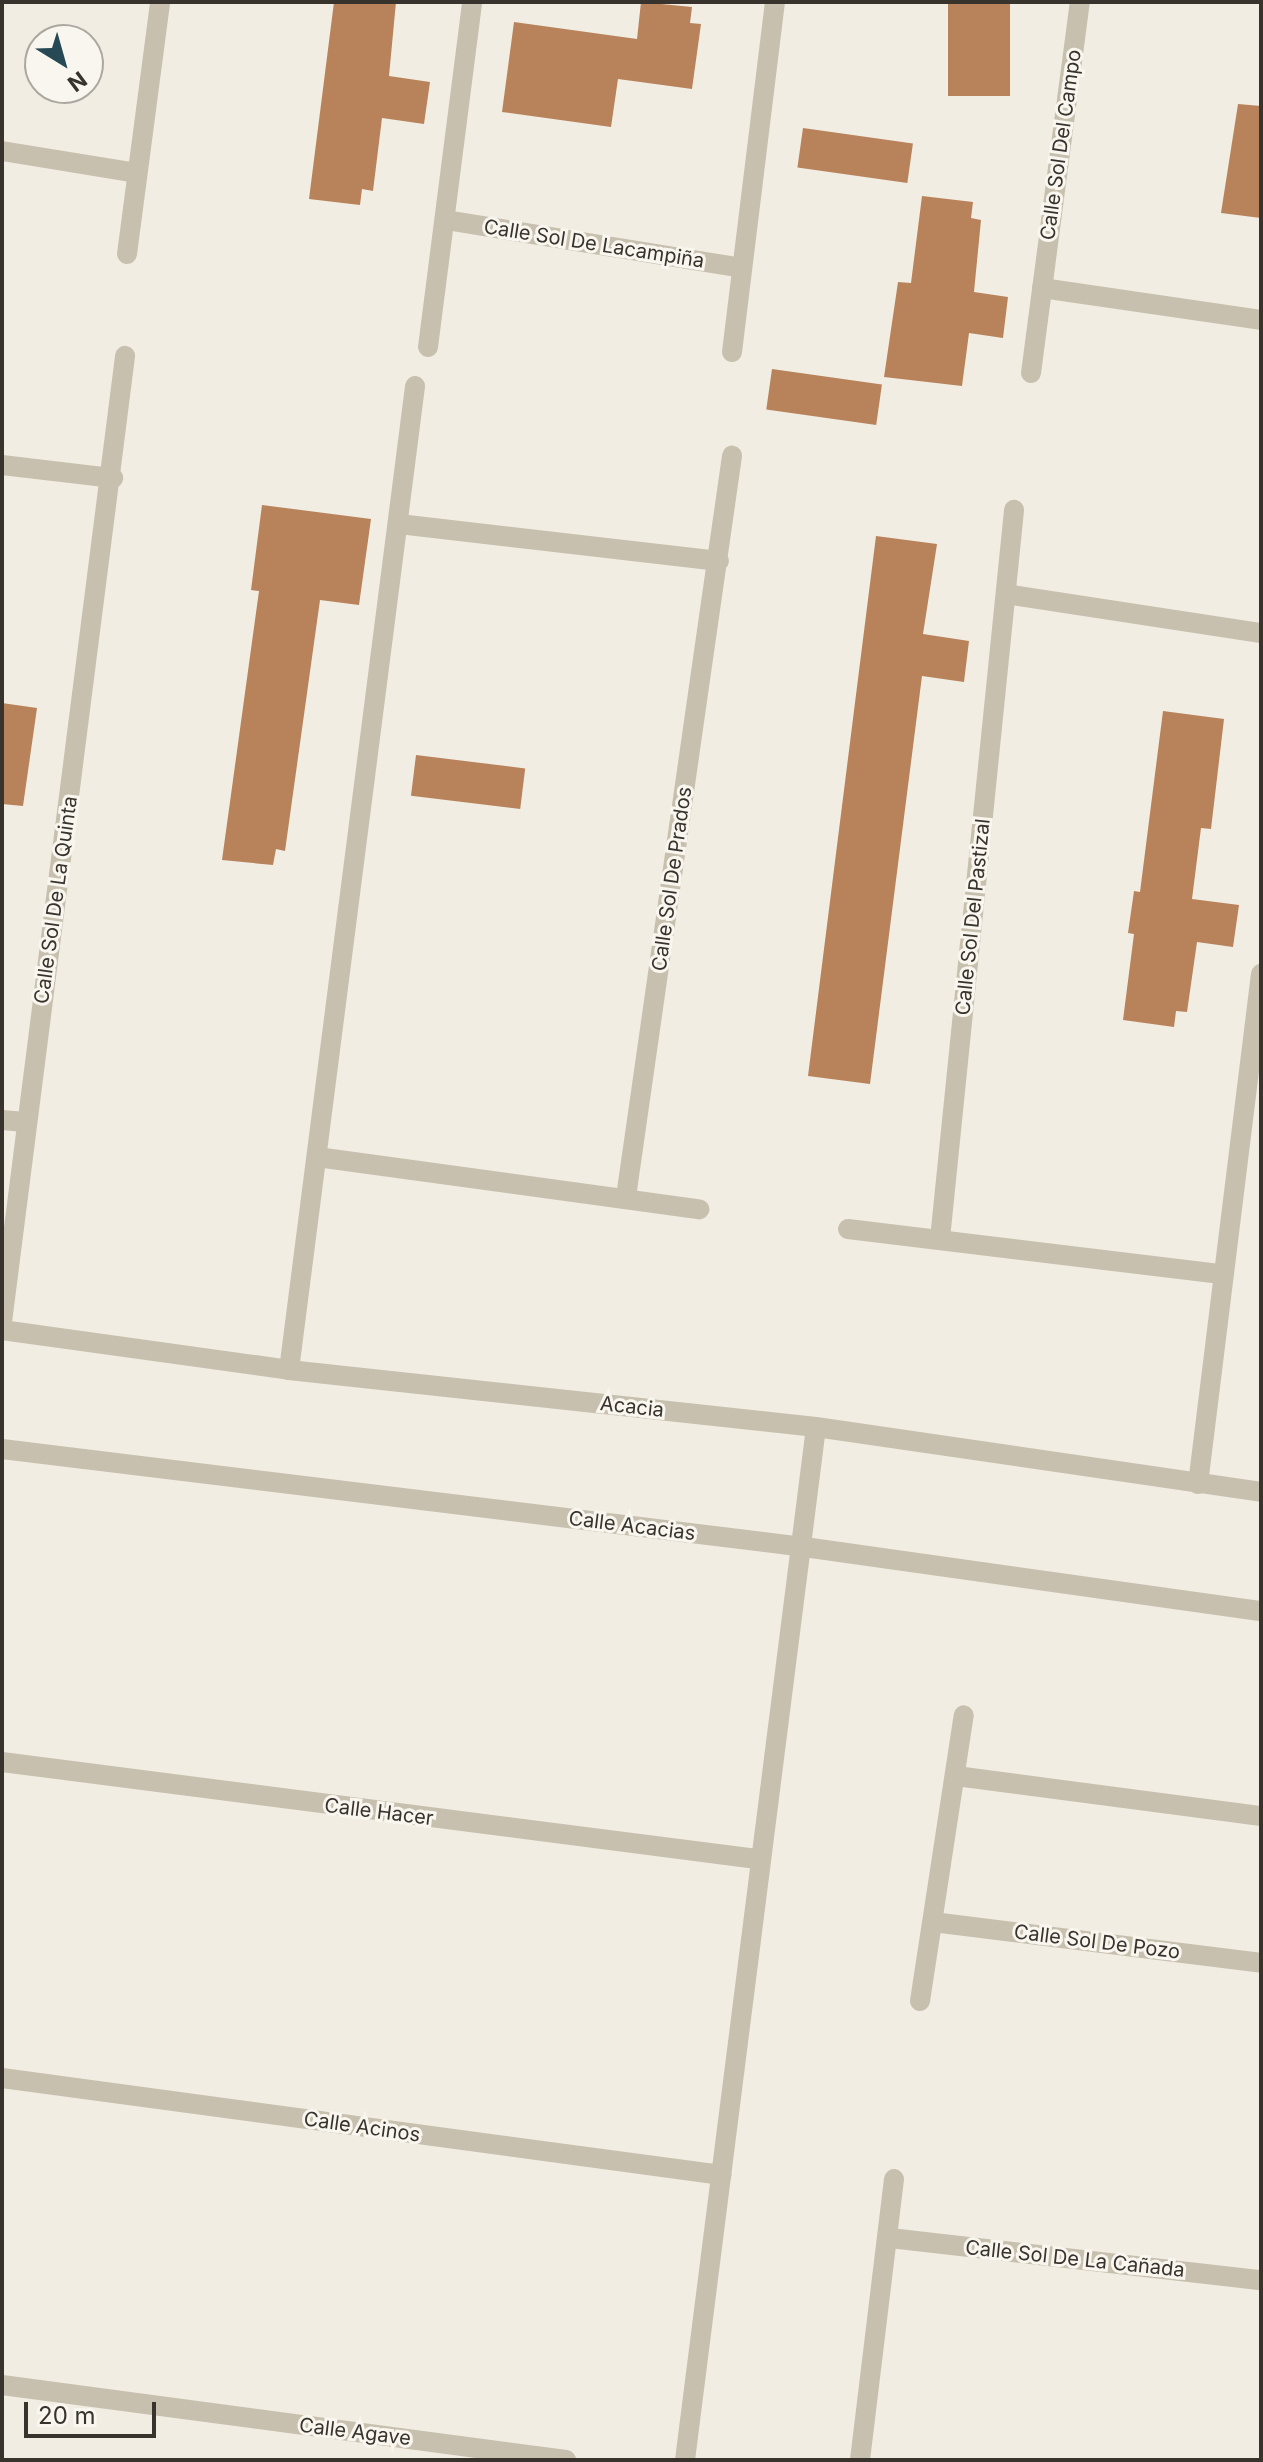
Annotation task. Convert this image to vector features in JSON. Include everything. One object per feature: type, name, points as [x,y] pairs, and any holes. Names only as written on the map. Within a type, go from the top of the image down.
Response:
[{"type":"street","points":[[127,254],[160,2]]},
{"type":"street","points":[[428,347],[472,2]]},
{"type":"street","points":[[732,352],[775,2]]},
{"type":"street","name":"Calle Sol Del Campo","points":[[1031,373],[1080,2]]},
{"type":"street","points":[[2,151],[136,173]]},
{"type":"street","name":"Calle Sol De Lacampiña","points":[[446,220],[742,268]]},
{"type":"street","points":[[1042,288],[1261,320]]},
{"type":"street","name":"Calle Sol De La Quinta","points":[[2,1322],[25,1122],[113,478],[125,356]]},
{"type":"street","points":[[289,1370],[415,386]]},
{"type":"street","name":"Calle Sol De Prados","points":[[626,1197],[732,456]]},
{"type":"street","points":[[2,465],[113,478]]},
{"type":"street","name":"Calle Sol Del Pastizal","points":[[940,1239],[1014,510]]},
{"type":"street","points":[[399,524],[719,561]]},
{"type":"street","points":[[1006,594],[1261,633]]},
{"type":"street","points":[[1198,1484],[1221,1274],[1261,974]]},
{"type":"street","points":[[2,1120],[25,1122]]},
{"type":"street","points":[[317,1157],[699,1209]]},
{"type":"street","points":[[848,1229],[1221,1274]]},
{"type":"street","name":"Acacia","points":[[2,1330],[289,1370],[816,1427],[1261,1492]]},
{"type":"street","points":[[685,2460],[757,1859],[797,1546],[816,1427]]},
{"type":"street","name":"Calle Acacias","points":[[2,1449],[797,1546],[1261,1611]]},
{"type":"street","points":[[920,2001],[964,1715]]},
{"type":"street","name":"Calle Hacer","points":[[2,1762],[757,1859]]},
{"type":"street","points":[[956,1776],[1261,1816]]},
{"type":"street","name":"Calle Sol De Pozo","points":[[933,1922],[1261,1963]]},
{"type":"street","name":"Calle Acinos","points":[[2,2078],[721,2175]]},
{"type":"street","points":[[860,2460],[890,2238],[894,2179]]},
{"type":"street","name":"Calle Sol De La Cañada","points":[[890,2238],[1261,2280]]},
{"type":"street","name":"Calle Agave","points":[[2,2385],[566,2460]]},
{"type":"building","points":[[334,2],[396,2],[389,76],[430,82],[424,124],[382,118],[373,191],[362,189],[360,205],[309,199]]},
{"type":"building","points":[[641,2],[692,7],[690,23],[701,24],[692,89],[618,79],[611,127],[502,112],[514,22],[637,39]]},
{"type":"building","points":[[948,2],[1010,2],[1010,96],[948,96]]},
{"type":"building","points":[[1238,104],[1261,106],[1261,218],[1221,213]]},
{"type":"building","points":[[803,128],[913,143],[907,183],[797,168]]},
{"type":"building","points":[[922,196],[973,202],[971,218],[981,220],[974,292],[1008,297],[1003,338],[969,333],[962,386],[884,377],[898,282],[911,283]]},
{"type":"building","points":[[772,369],[882,384],[876,425],[766,410]]},
{"type":"building","points":[[262,505],[371,519],[359,605],[320,600],[285,851],[276,849],[273,865],[222,860],[259,591],[251,590]]},
{"type":"building","points":[[876,536],[937,544],[923,634],[969,641],[964,682],[922,676],[870,1084],[808,1076]]},
{"type":"building","points":[[2,703],[37,708],[23,806],[2,804]]},
{"type":"building","points":[[1163,711],[1224,719],[1211,829],[1201,828],[1192,899],[1239,905],[1233,947],[1197,942],[1187,1012],[1176,1011],[1174,1027],[1123,1020],[1134,934],[1128,933],[1134,891],[1140,892]]},
{"type":"building","points":[[416,755],[525,768],[520,809],[411,796]]}]
